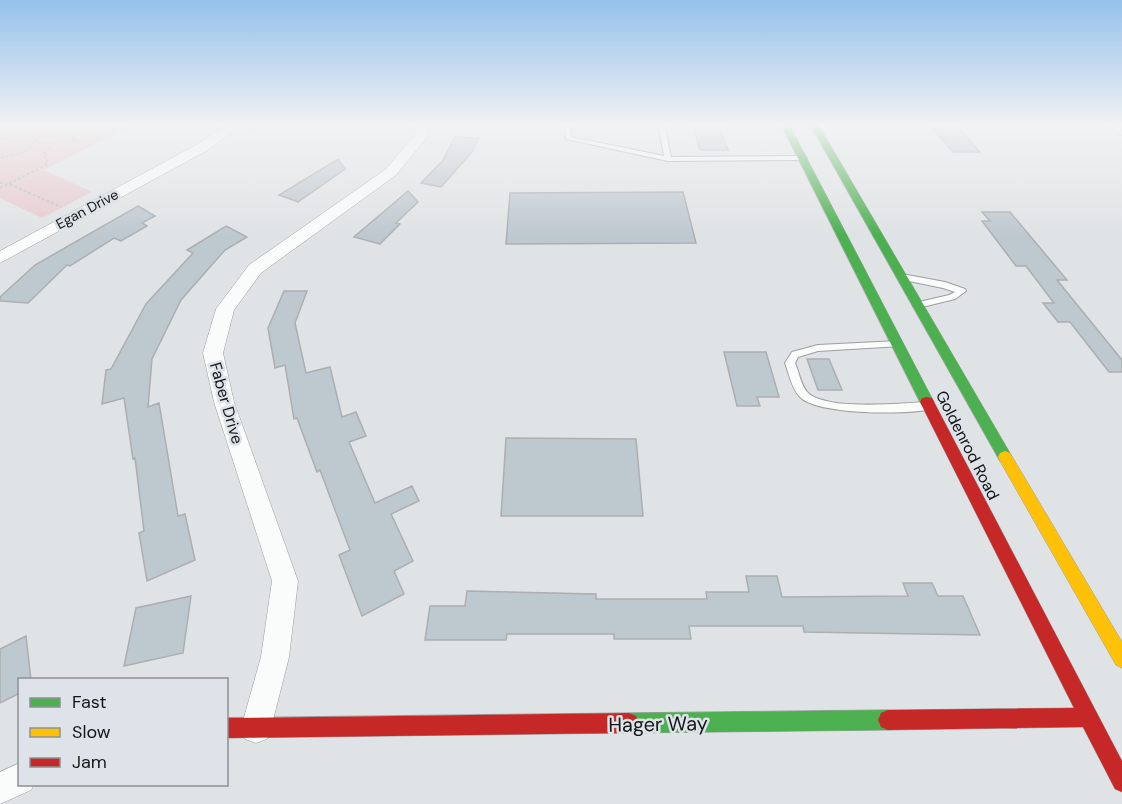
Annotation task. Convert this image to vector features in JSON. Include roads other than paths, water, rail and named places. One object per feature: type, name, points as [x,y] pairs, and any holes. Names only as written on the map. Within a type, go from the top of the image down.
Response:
[{"type":"main road","name":"Goldenrod Road","points":[[805,162],[1122,782]]},
{"type":"main road","name":"Goldenrod Road","points":[[835,162],[1122,659]]},
{"type":"main road","name":"Hager Way","points":[[228,728],[1089,717]]},
{"type":"street","name":"Egan Drive","points":[[0,258],[176,162]]},
{"type":"street","name":"Faber Drive","points":[[256,728],[274,657],[285,581],[222,392],[213,353],[225,309],[255,269],[391,172],[401,162]]},
{"type":"street","points":[[0,788],[18,780]]},
{"type":"lane","points":[[902,277],[964,291],[952,297],[918,305]]},
{"type":"lane","points":[[898,344],[818,348],[795,354],[790,363],[803,394],[814,403],[834,406],[929,406]]}]
